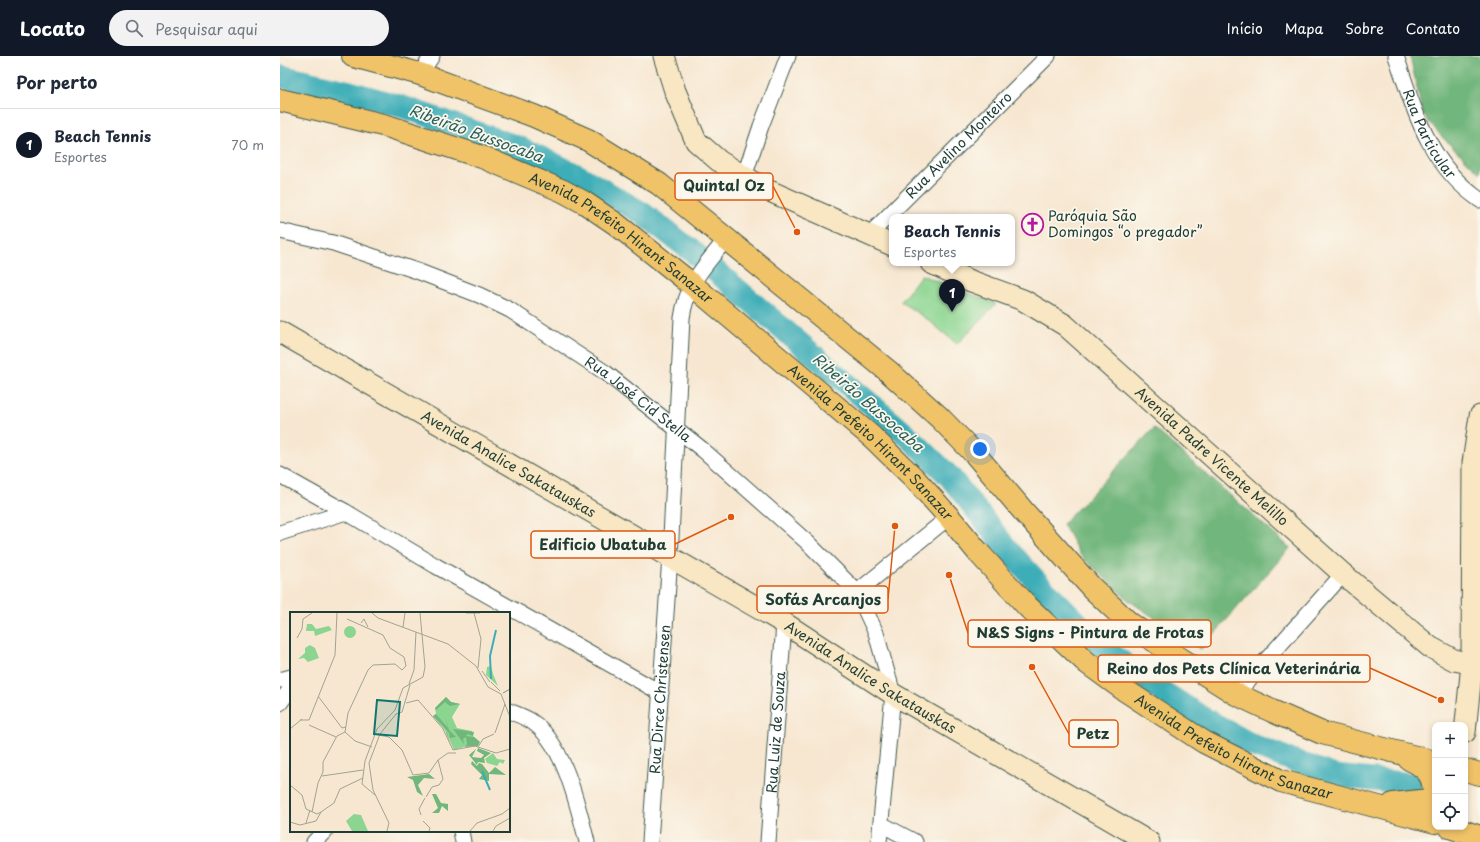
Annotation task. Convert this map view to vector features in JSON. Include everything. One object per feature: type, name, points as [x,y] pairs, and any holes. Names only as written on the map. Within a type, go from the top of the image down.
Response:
[{"type":"main road","points":[[353,56],[420,74],[534,116],[588,140],[659,184],[721,245],[888,372],[940,418],[975,454],[1024,512],[1092,588],[1128,622],[1170,652],[1236,694],[1322,733],[1432,761]]},
{"type":"main road","points":[[664,56],[675,91],[696,141],[719,160],[765,189],[889,245]]},
{"type":"main road","name":"Avenida Prefeito Hirant Sanazar","points":[[280,100],[407,133],[482,157],[563,191],[616,224],[694,281],[872,437],[914,478],[1028,607],[1086,662],[1123,689],[1204,742],[1281,781],[1378,805],[1432,821]]},
{"type":"main road","name":"Avenida Padre Vicente Melillo","points":[[938,266],[1023,300],[1065,325],[1343,574],[1430,647],[1454,660],[1476,664]]},
{"type":"main road","name":"Avenida Analice Sakatauskas","points":[[280,332],[784,623],[893,694],[1149,842]]},
{"type":"main road","points":[[1467,722],[1476,664],[1473,463],[1480,416]]},
{"type":"main road","points":[[1378,805],[1429,800],[1434,794],[1434,782],[1424,769],[1411,759],[1395,753]]},
{"type":"main road","points":[[1468,771],[1480,774]]},
{"type":"main road","points":[[1459,830],[1480,837]]},
{"type":"street","points":[[420,74],[432,56]]},
{"type":"street","points":[[744,177],[761,126],[788,56]]},
{"type":"street","name":"Rua Avelino Monteiro","points":[[890,214],[1048,56]]},
{"type":"street","name":"Rua Particular","points":[[1396,56],[1418,120],[1429,144],[1442,163],[1455,178],[1480,200]]},
{"type":"street","name":"Rua Avelino Monteiro","points":[[869,235],[889,215]]},
{"type":"street","name":"Rua José Cid Stella","points":[[280,231],[333,243],[417,271],[479,295],[510,310],[606,372],[703,450],[801,537],[857,592],[876,633],[893,694]]},
{"type":"street","name":"Rua Dirce Christensen","points":[[650,842],[670,557],[682,318],[686,297],[694,281],[721,245]]},
{"type":"street","points":[[280,475],[346,512],[436,566],[661,693]]},
{"type":"street","points":[[280,532],[346,512]]},
{"type":"street","points":[[857,592],[949,517]]},
{"type":"street","points":[[1236,694],[1343,574]]},
{"type":"street","name":"Rua Luiz de Souza","points":[[768,842],[784,623]]},
{"type":"street","points":[[280,680],[290,677]]},
{"type":"street","points":[[280,703],[290,689]]},
{"type":"street","points":[[879,842],[893,694]]},
{"type":"street","points":[[510,711],[532,722],[552,745],[568,775],[587,842]]},
{"type":"street","points":[[881,824],[914,842]]},
{"type":"street","points":[[314,842],[324,832]]},
{"type":"street","points":[[461,832],[463,842]]},
{"type":"green space","points":[[1410,56],[1480,56],[1480,173],[1443,138],[1423,115]]},
{"type":"green space","points":[[921,275],[996,304],[957,344],[927,319],[901,302]]},
{"type":"green space","points":[[1154,428],[1290,548],[1201,649],[1128,600],[1080,555],[1063,524]]},
{"type":"waterway","name":"Ribeirão Bussocaba","points":[[280,76],[350,92],[403,107],[521,148],[577,175],[642,213],[697,255],[910,438],[950,477],[1008,550],[1041,586],[1100,645],[1152,685],[1200,716],[1252,745],[1335,776],[1412,784]]},
{"type":"place","name":"Paróquia São Domingos “o pregador”","points":[[1033,224]]},
{"type":"place","name":"Quintal Oz","points":[[797,232]]},
{"type":"place","name":"Beach Tennis","points":[[952,312]]},
{"type":"place","name":"Edificio Ubatuba","points":[[731,517]]},
{"type":"place","name":"Sofás Arcanjos","points":[[895,526]]},
{"type":"place","name":"N&S Signs - Pintura de Frotas","points":[[949,575]]},
{"type":"place","name":"Petz","points":[[1032,667]]},
{"type":"place","name":"Reino dos Pets Clínica Veterinária","points":[[1441,700]]}]
